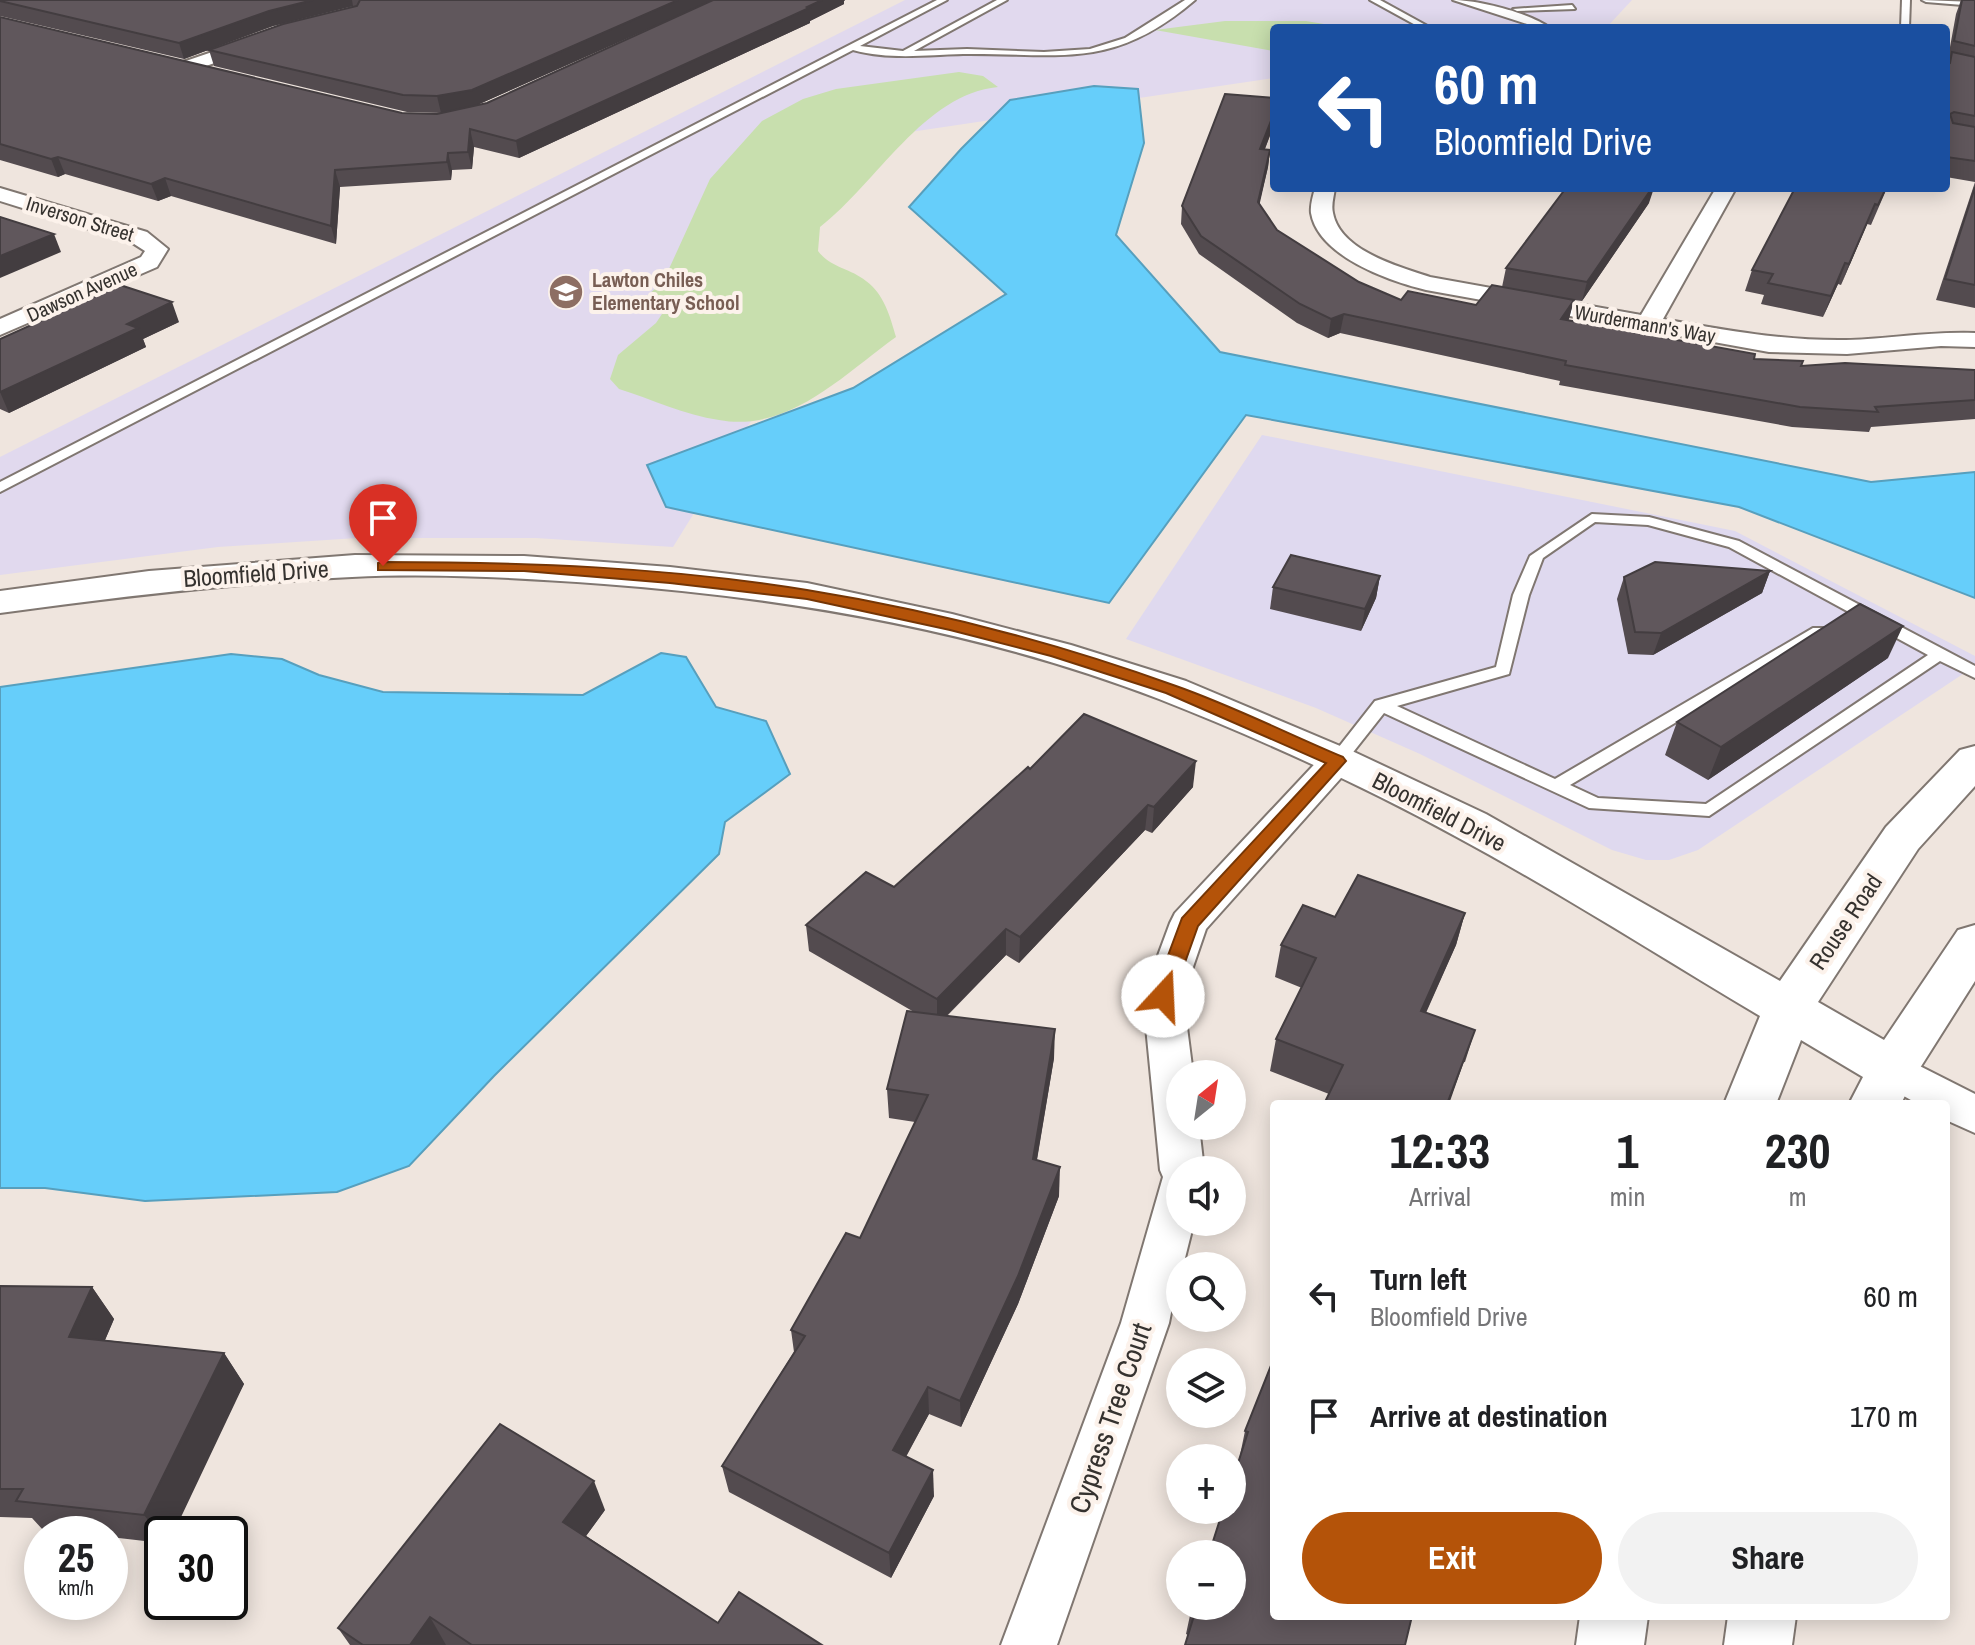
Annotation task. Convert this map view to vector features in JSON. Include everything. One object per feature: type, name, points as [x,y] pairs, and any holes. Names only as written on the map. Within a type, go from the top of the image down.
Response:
[{"type":"street","points":[[216,74],[179,66],[266,38]]},
{"type":"street","name":"Wurdermann's Way","points":[[1325,192],[1322,215],[1340,244],[1380,267],[1426,283],[1769,345],[1847,347],[1941,339],[1975,340]]},
{"type":"street","points":[[1648,324],[1724,192]]},
{"type":"street","name":"Inverson Street","points":[[0,194],[139,237],[157,249]]},
{"type":"street","name":"Dawson Avenue","points":[[0,328],[149,262],[157,249]]},
{"type":"street","name":"Bloomfield Drive","points":[[0,602],[149,582],[355,566],[524,567],[670,578],[807,594],[952,625],[1057,653],[1172,690],[1337,761],[1470,825],[1788,1009],[1883,1087]]},
{"type":"street","name":"Rouse Road","points":[[1752,1100],[1788,1009],[1902,838],[1975,760]]},
{"type":"street","points":[[1180,1156],[1163,996],[1189,923],[1337,761]]},
{"type":"street","points":[[1926,1100],[1883,1087],[1975,942]]},
{"type":"street","points":[[1950,1107],[1975,1115]]},
{"type":"street","name":"Cypress Tree Court","points":[[1029,1645],[1145,1323],[1168,1236]]},
{"type":"street","points":[[1610,1645],[1613,1620]]},
{"type":"street","points":[[1758,1645],[1761,1620]]},
{"type":"lane","points":[[0,488],[943,0]]},
{"type":"lane","points":[[904,52],[1003,0]]},
{"type":"lane","points":[[853,47],[881,53],[1030,55],[1105,49],[1129,40],[1191,0]]},
{"type":"lane","points":[[1374,0],[1419,24]]},
{"type":"lane","points":[[1457,0],[1534,24]]},
{"type":"lane","points":[[1905,24],[1906,0]]},
{"type":"lane","points":[[1926,0],[1975,4]]},
{"type":"lane","points":[[1482,7],[1542,10],[1575,4]]},
{"type":"lane","points":[[1562,18],[1575,4]]},
{"type":"lane","points":[[1337,761],[1381,705],[1503,670],[1521,595],[1537,556],[1592,518],[1649,521],[1734,544],[1843,618],[1940,654],[1975,673]]},
{"type":"lane","points":[[1556,786],[1843,618]]},
{"type":"lane","points":[[1381,705],[1595,804],[1709,810],[1940,654]]},
{"type":"shaded area","name":"Lawton Chiles Elementary School","points":[[905,0],[1632,0],[1610,24],[1270,24],[1270,79],[890,135],[761,280],[764,400],[673,547],[536,538],[357,538],[218,547],[0,575],[0,457]]},
{"type":"shaded area","points":[[1262,435],[1735,531],[1975,656],[1975,666],[1698,850],[1669,860],[1646,860],[1612,850],[1420,754],[1316,708],[1126,639]]},
{"type":"green space","points":[[1225,21],[1306,21],[1324,24],[1270,24],[1270,50],[1155,30]]},
{"type":"green space","points":[[959,72],[983,76],[998,87],[971,93],[924,123],[820,227],[818,251],[829,261],[872,286],[886,306],[896,337],[836,383],[792,409],[769,418],[745,422],[706,418],[619,389],[610,379],[618,355],[656,323],[662,314],[653,304],[642,300],[663,282],[710,179],[762,121],[803,99],[836,89]]},
{"type":"water","points":[[1094,86],[1138,89],[1144,143],[1116,235],[1220,352],[1871,482],[1975,472],[1975,598],[1739,507],[1246,415],[1109,603],[666,507],[647,465],[853,388],[1006,294],[909,207],[1010,100]]},
{"type":"water","points":[[661,653],[686,657],[716,707],[766,721],[790,774],[725,822],[719,854],[494,1076],[409,1166],[337,1192],[145,1201],[45,1188],[0,1188],[0,687],[231,654],[282,659],[319,675],[383,692],[583,695]]},
{"type":"building","points":[[0,0],[313,0],[269,11],[179,43]]},
{"type":"building","points":[[360,0],[678,0],[472,90],[437,96],[403,95],[209,50],[283,24],[357,6]]},
{"type":"building","points":[[713,0],[822,0],[516,141],[470,129],[468,152],[448,153],[447,162],[335,170],[331,226],[165,178],[151,184],[0,144],[0,17],[402,113],[437,114],[487,103]]},
{"type":"building","points":[[1962,0],[1975,0],[1975,46],[1954,41]]},
{"type":"building","points":[[1952,52],[1975,57],[1975,116],[1950,114]]},
{"type":"building","points":[[1225,94],[1270,98],[1270,123],[1260,149],[1270,150],[1258,202],[1277,230],[1359,282],[1401,300],[1408,291],[1476,305],[1492,285],[1574,300],[1561,319],[1755,354],[1754,359],[1803,361],[1801,366],[1845,363],[1975,370],[1975,400],[1875,407],[1878,412],[1800,407],[1565,365],[1566,361],[1344,314],[1331,319],[1300,304],[1201,236],[1182,206]]},
{"type":"building","points":[[1950,114],[1953,123],[1975,127],[1975,161],[1950,158]]},
{"type":"building","points":[[1975,187],[1975,285],[1945,279]]},
{"type":"building","points":[[1563,192],[1649,192],[1587,282],[1506,268]]},
{"type":"building","points":[[1793,192],[1884,192],[1878,205],[1875,204],[1849,264],[1845,263],[1831,296],[1768,283],[1773,274],[1752,270]]},
{"type":"building","points":[[0,217],[54,234],[0,256]]},
{"type":"building","points":[[120,285],[172,302],[127,324],[138,328],[0,392],[0,339]]},
{"type":"building","points":[[1291,555],[1380,576],[1365,609],[1273,587]]},
{"type":"building","points":[[1655,562],[1770,571],[1661,633],[1635,632],[1624,577]]},
{"type":"building","points":[[1860,604],[1903,626],[1721,747],[1677,722]]},
{"type":"building","points":[[1084,714],[1196,761],[1154,807],[1148,805],[1020,937],[1006,929],[937,999],[806,925],[866,872],[894,887],[1028,767],[1030,769]]},
{"type":"building","points":[[1358,875],[1465,913],[1421,1011],[1475,1030],[1449,1100],[1326,1100],[1343,1065],[1276,1039],[1316,958],[1281,945],[1303,905],[1335,917]]},
{"type":"building","points":[[907,1011],[1055,1029],[1033,1159],[1060,1167],[1018,1276],[960,1401],[928,1387],[893,1450],[933,1470],[889,1553],[722,1466],[805,1336],[791,1330],[846,1233],[860,1238],[928,1095],[887,1089]]},
{"type":"building","points":[[0,1286],[92,1287],[69,1337],[224,1353],[144,1515],[16,1501],[23,1489],[0,1489]]},
{"type":"building","points":[[1270,1368],[1270,1620],[1411,1620],[1405,1645],[1185,1645],[1193,1620],[1246,1620],[1246,1540],[1213,1540],[1219,1524],[1246,1524],[1244,1444],[1248,1432],[1245,1431]]},
{"type":"building","points":[[500,1424],[594,1481],[563,1522],[718,1623],[739,1592],[822,1645],[472,1645],[430,1617],[410,1645],[363,1645],[338,1628]]},
{"type":"place","name":"Lawton Chiles Elementary School","points":[[566,292]]},
{"type":"route","points":[[383,566],[524,567],[670,578],[807,594],[952,625],[1057,653],[1172,690],[1337,761],[1189,923],[1163,996]]}]
